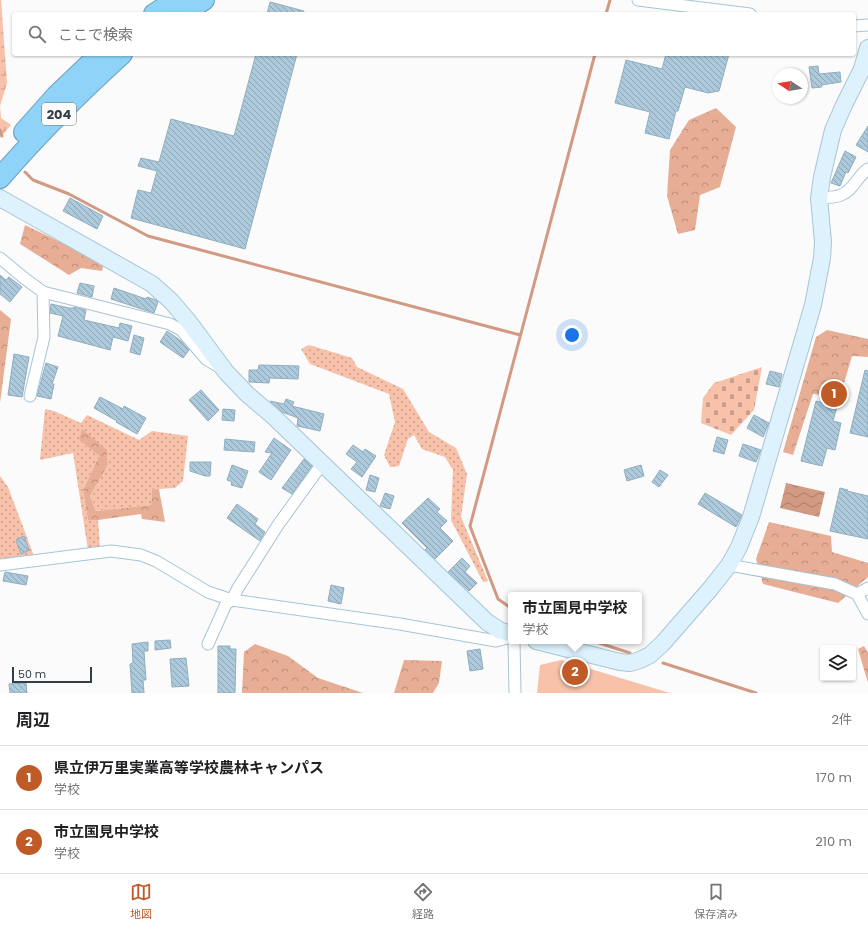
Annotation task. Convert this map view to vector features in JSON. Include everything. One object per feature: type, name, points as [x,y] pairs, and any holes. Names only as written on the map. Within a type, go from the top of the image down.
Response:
[{"type":"highway","points":[[157,12],[176,0]]},
{"type":"highway","points":[[184,12],[204,0]]},
{"type":"highway","name":"204","points":[[0,158],[56,96],[98,56]]},
{"type":"highway","name":"204","points":[[0,178],[26,148],[88,85],[120,56]]},
{"type":"street","points":[[638,0],[734,12]]},
{"type":"street","points":[[856,26],[868,25]]},
{"type":"street","points":[[547,644],[608,660],[630,663],[650,655],[663,643],[729,565],[739,547],[751,517],[813,304],[822,258],[823,242],[819,198],[822,177],[833,130],[862,69],[868,48]]},
{"type":"street","points":[[819,198],[841,196],[850,190],[861,173],[868,169]]},
{"type":"street","points":[[0,198],[152,284],[189,322],[226,372],[247,394],[274,417],[487,622],[508,634]]},
{"type":"street","points":[[0,258],[43,292],[170,324],[181,330],[206,359],[226,372]]},
{"type":"street","points":[[30,396],[44,337],[43,292]]},
{"type":"street","points":[[208,644],[226,604],[232,600],[278,525],[322,464]]},
{"type":"street","points":[[0,565],[111,551],[134,554],[156,561],[208,592],[232,600],[400,624],[496,641],[508,637]]},
{"type":"street","points":[[729,565],[835,584],[857,594],[868,614]]},
{"type":"street","points":[[857,594],[868,588]]},
{"type":"street","points":[[514,644],[515,693]]},
{"type":"green space","points":[[0,0],[7,83],[0,106]]},
{"type":"green space","points":[[0,106],[1,118],[11,125],[0,138]]},
{"type":"green space","points":[[716,108],[736,127],[720,187],[700,195],[695,230],[678,234],[667,196],[670,150],[689,120]]},
{"type":"green space","points":[[25,225],[104,263],[102,271],[81,268],[69,275],[20,244]]},
{"type":"green space","points":[[0,310],[11,319],[0,403]]},
{"type":"green space","points":[[827,330],[868,339],[868,357],[852,356],[840,397],[813,394],[793,455],[783,452],[816,337]]},
{"type":"green space","points":[[309,345],[352,358],[357,367],[403,389],[429,432],[456,448],[467,474],[461,517],[488,581],[483,582],[451,520],[453,470],[445,457],[422,449],[414,435],[408,439],[399,466],[390,467],[384,455],[395,422],[389,394],[310,364],[301,349]]},
{"type":"green space","points":[[762,367],[754,410],[731,435],[701,423],[703,398],[714,383]]},
{"type":"green space","points":[[45,409],[54,411],[81,423],[87,415],[139,440],[152,431],[188,436],[183,481],[175,488],[152,488],[151,505],[96,511],[90,496],[108,465],[107,450],[79,440],[99,456],[83,490],[88,520],[98,520],[100,547],[88,550],[73,453],[40,460]]},
{"type":"green space","points":[[82,429],[107,450],[108,465],[90,496],[96,511],[151,505],[152,488],[159,489],[165,522],[142,519],[141,514],[88,520],[83,490],[99,456],[79,440]]},
{"type":"green space","points":[[0,476],[8,487],[34,556],[0,560]]},
{"type":"green space","points":[[769,522],[831,536],[832,552],[868,563],[868,577],[838,603],[763,584],[756,559]]},
{"type":"green space","points":[[255,644],[288,656],[318,678],[363,693],[242,693],[244,652]]},
{"type":"green space","points":[[864,646],[868,653],[868,683],[858,649]]},
{"type":"green space","points":[[404,660],[442,661],[439,683],[433,693],[394,693]]},
{"type":"green space","points":[[561,660],[670,693],[537,693],[540,665]]},
{"type":"water","points":[[786,483],[825,492],[819,517],[780,508]]},
{"type":"building","points":[[270,2],[304,11],[304,12],[268,12]]},
{"type":"building","points":[[255,56],[296,56],[245,249],[131,218],[138,190],[151,193],[157,171],[138,166],[141,158],[159,162],[171,119],[234,136]]},
{"type":"building","points":[[665,56],[728,56],[719,91],[708,93],[685,87],[678,111],[676,111],[669,139],[645,133],[650,112],[615,103],[626,60],[662,69]]},
{"type":"building","points":[[818,66],[819,74],[840,72],[841,82],[812,88],[809,67]]},
{"type":"building","points":[[868,126],[868,152],[856,145]]},
{"type":"building","points":[[845,151],[856,157],[848,173],[846,172],[840,186],[831,183]]},
{"type":"building","points":[[70,198],[103,216],[97,229],[63,211]]},
{"type":"building","points":[[0,275],[6,280],[9,277],[22,287],[10,302],[0,294]]},
{"type":"building","points":[[80,283],[94,286],[92,297],[77,293]]},
{"type":"building","points":[[114,288],[146,299],[147,297],[156,300],[158,302],[154,313],[111,299]]},
{"type":"building","points":[[51,304],[86,310],[84,320],[119,328],[120,323],[132,326],[128,341],[113,337],[110,350],[58,336],[63,316],[50,313]]},
{"type":"building","points":[[167,331],[181,341],[189,350],[183,358],[160,342]]},
{"type":"building","points":[[134,335],[144,338],[140,355],[130,352]]},
{"type":"building","points":[[14,354],[29,357],[22,397],[8,395]]},
{"type":"building","points":[[46,363],[58,367],[52,384],[54,384],[51,399],[37,396]]},
{"type":"building","points":[[259,365],[299,366],[298,379],[270,378],[269,383],[249,382],[249,370],[258,370]]},
{"type":"building","points":[[865,370],[868,371],[868,437],[850,433]]},
{"type":"building","points":[[770,371],[782,374],[779,387],[766,384]]},
{"type":"building","points":[[201,390],[219,410],[208,421],[189,400]]},
{"type":"building","points":[[100,397],[123,409],[124,406],[146,418],[137,434],[94,408]]},
{"type":"building","points":[[286,399],[294,402],[292,406],[324,414],[320,431],[297,426],[298,418],[282,412],[270,401],[284,404]]},
{"type":"building","points":[[816,401],[837,406],[833,421],[841,423],[835,450],[827,448],[822,466],[801,461]]},
{"type":"building","points":[[223,409],[235,410],[234,421],[222,420]]},
{"type":"building","points":[[754,415],[769,423],[763,437],[747,428]]},
{"type":"building","points":[[717,437],[728,440],[724,454],[713,451]]},
{"type":"building","points":[[274,438],[291,450],[271,480],[259,472],[272,453],[265,452]]},
{"type":"building","points":[[225,439],[255,442],[254,452],[224,450]]},
{"type":"building","points":[[743,444],[761,450],[756,462],[739,456]]},
{"type":"building","points":[[353,445],[363,452],[365,449],[376,456],[362,477],[351,469],[357,462],[346,454]]},
{"type":"building","points":[[304,459],[312,466],[292,494],[282,488]]},
{"type":"building","points":[[190,462],[211,462],[210,476],[205,476],[190,471]]},
{"type":"building","points":[[232,465],[248,471],[242,488],[231,485],[232,482],[227,480]]},
{"type":"building","points":[[641,465],[644,476],[627,481],[624,470]]},
{"type":"building","points":[[660,470],[668,475],[659,487],[652,482]]},
{"type":"building","points":[[370,475],[379,478],[375,492],[366,490]]},
{"type":"building","points":[[840,488],[868,496],[868,539],[830,531]]},
{"type":"building","points":[[385,493],[394,496],[390,509],[380,506]]},
{"type":"building","points":[[705,493],[742,515],[736,527],[698,504]]},
{"type":"building","points":[[428,498],[440,509],[437,512],[447,521],[440,528],[453,541],[435,559],[425,550],[427,548],[402,523]]},
{"type":"building","points":[[237,504],[258,519],[255,524],[265,532],[260,541],[227,518]]},
{"type":"building","points":[[24,536],[29,550],[21,554],[16,540]]},
{"type":"building","points":[[462,558],[470,566],[465,572],[477,583],[469,591],[448,572]]},
{"type":"building","points":[[5,572],[28,576],[26,585],[3,581]]},
{"type":"building","points":[[331,585],[344,588],[341,604],[328,601]]},
{"type":"building","points":[[170,640],[171,648],[155,650],[155,641]]},
{"type":"building","points":[[148,642],[148,651],[144,651],[146,680],[143,680],[144,693],[132,693],[130,664],[133,663],[132,644]]},
{"type":"building","points":[[218,646],[230,646],[230,649],[236,649],[235,693],[218,693]]},
{"type":"building","points":[[480,649],[483,669],[470,671],[467,651]]},
{"type":"building","points":[[186,658],[189,686],[172,687],[170,659]]},
{"type":"building","points":[[26,683],[27,693],[10,693],[9,684]]},
{"type":"waterway","points":[[607,12],[610,0]]},
{"type":"waterway","points":[[508,606],[498,599],[470,526],[594,56]]},
{"type":"waterway","points":[[0,130],[2,136]]},
{"type":"waterway","points":[[25,172],[33,180],[69,194],[148,236],[520,335]]},
{"type":"waterway","points":[[602,644],[630,653]]},
{"type":"waterway","points":[[663,663],[756,693]]},
{"type":"place","name":"県立伊万里実業高等学校農林キャンパス","points":[[834,394]]},
{"type":"place","name":"市立国見中学校","points":[[575,672]]}]
